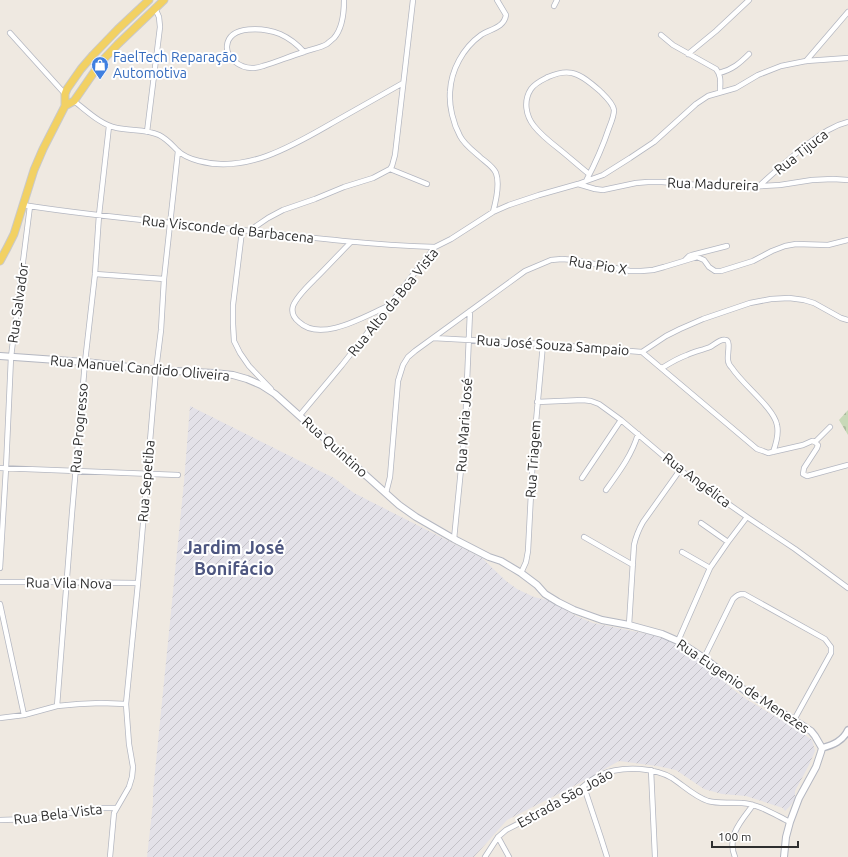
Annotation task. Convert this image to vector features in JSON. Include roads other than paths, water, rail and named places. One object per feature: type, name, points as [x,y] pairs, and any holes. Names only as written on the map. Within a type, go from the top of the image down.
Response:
[{"type":"main road","points":[[0,261],[26,206],[34,170],[65,106],[65,94],[67,89],[81,69],[111,36],[149,0]]},
{"type":"main road","points":[[153,0],[155,8]]},
{"type":"main road","points":[[65,106],[74,101],[100,62],[164,0]]},
{"type":"main road","points":[[111,36],[118,44]]},
{"type":"main road","name":"Rua Manuel Candido Oliveira","points":[[0,356],[85,362],[156,370],[233,375],[261,385],[276,394]]},
{"type":"main road","name":"Rua Quintino","points":[[276,394],[398,505],[454,539],[489,557],[501,561],[521,573],[537,585],[545,594]]},
{"type":"main road","name":"Rua Eugenio de Menezes","points":[[545,594],[558,602],[589,616],[662,634],[678,641],[704,658],[748,693],[811,731],[822,748]]},
{"type":"main road","points":[[784,857],[786,837],[790,822],[799,798],[816,767],[822,748]]},
{"type":"street","points":[[304,52],[296,44],[279,33],[264,30],[250,29],[241,30],[234,33],[229,39],[227,46],[231,58],[236,64],[252,68],[270,64],[316,49],[327,44],[334,38],[339,30],[342,20],[344,0]]},
{"type":"street","points":[[249,231],[283,210],[344,187],[373,178],[390,169],[395,156],[413,0]]},
{"type":"street","points":[[493,212],[497,197],[498,184],[496,173],[460,137],[451,112],[450,93],[451,81],[463,53],[470,44],[481,35],[499,27],[504,22],[506,16],[497,0]]},
{"type":"street","points":[[554,6],[557,0]]},
{"type":"street","points":[[688,54],[716,32],[749,0]]},
{"type":"street","points":[[147,132],[160,27],[159,17],[155,8]]},
{"type":"street","points":[[806,61],[848,12]]},
{"type":"street","points":[[10,33],[65,94]]},
{"type":"street","points":[[661,35],[673,45],[716,70],[721,77],[720,92]]},
{"type":"street","points":[[719,73],[732,69],[749,54]]},
{"type":"street","name":"Rua Alto da Boa Vista","points":[[300,415],[342,365],[435,247],[450,240],[493,212],[509,205],[603,175],[654,142],[696,104],[708,96],[729,91],[758,75],[781,66],[806,61],[848,58]]},
{"type":"street","points":[[586,181],[602,149],[613,119],[613,106],[592,84],[577,74],[564,72],[538,82],[531,89],[528,97],[526,105],[528,116],[542,136],[589,174]]},
{"type":"street","points":[[74,101],[109,126],[147,132],[160,136],[172,144],[178,151],[191,159],[221,165],[253,160],[299,142],[403,83]]},
{"type":"street","name":"Rua Tijuca","points":[[758,187],[791,157],[829,129],[848,122]]},
{"type":"street","name":"Rua Progresso","points":[[57,706],[85,362],[109,126]]},
{"type":"street","name":"Rua Sepetiba","points":[[116,808],[129,787],[133,767],[126,704],[156,370],[161,330],[164,279],[178,151]]},
{"type":"street","points":[[390,169],[427,184]]},
{"type":"street","name":"Rua Madureira","points":[[578,184],[603,190],[636,183],[662,182],[722,187],[758,187],[812,180],[848,180]]},
{"type":"street","name":"Rua Visconde de Barbacena","points":[[26,206],[351,242],[435,247]]},
{"type":"street","name":"Rua Salvador","points":[[0,568],[11,357],[22,278],[26,206]]},
{"type":"street","name":"Rua Quintino","points":[[242,231],[233,305],[234,341],[249,366],[276,394]]},
{"type":"street","name":"Rua Pio X","points":[[386,493],[390,476],[398,381],[403,365],[415,351],[525,271],[550,260],[562,259],[636,271],[653,270],[697,257],[704,260],[715,271],[721,271],[753,261],[785,246],[801,244],[828,245],[848,240]]},
{"type":"street","points":[[351,242],[308,286],[296,301],[292,308],[296,319],[308,328],[318,330],[330,329],[357,320],[390,305]]},
{"type":"street","points":[[684,261],[689,256],[727,246]]},
{"type":"street","points":[[95,274],[164,279]]},
{"type":"street","name":"Rua José Souza Sampaio","points":[[433,338],[469,339],[642,352],[666,336],[703,319],[750,303],[771,299],[789,298],[814,303],[841,318],[848,320]]},
{"type":"street","name":"Rua Maria José","points":[[454,539],[465,428],[470,311]]},
{"type":"street","points":[[662,368],[675,360],[709,348],[725,339],[727,340],[728,361],[731,367],[771,412],[775,420],[777,426],[777,438],[773,452]]},
{"type":"street","name":"Rua Triagem","points":[[521,573],[526,562],[528,551],[533,455],[543,344]]},
{"type":"street","points":[[642,352],[757,448],[768,453],[804,445],[812,441],[815,442],[830,427]]},
{"type":"street","name":"Rua Angélica","points":[[537,402],[583,400],[598,404],[621,420],[680,470],[795,549],[848,588]]},
{"type":"street","points":[[582,478],[621,420]]},
{"type":"street","points":[[606,490],[629,457],[638,434]]},
{"type":"street","points":[[815,442],[818,445],[804,468],[803,472],[805,475],[811,476],[848,465]]},
{"type":"street","points":[[0,468],[178,475]]},
{"type":"street","points":[[629,625],[634,544],[643,522],[680,470]]},
{"type":"street","points":[[678,641],[710,568],[747,517]]},
{"type":"street","points":[[701,523],[728,542]]},
{"type":"street","points":[[584,537],[633,565]]},
{"type":"street","points":[[682,552],[710,568]]},
{"type":"street","name":"Rua Vila Nova","points":[[0,582],[138,583]]},
{"type":"street","points":[[704,658],[733,599],[740,594],[744,594],[826,639],[831,647],[831,653],[794,720]]},
{"type":"street","points":[[0,604],[24,715]]},
{"type":"street","points":[[0,718],[24,715],[57,706],[101,703],[126,704]]},
{"type":"street","points":[[822,748],[842,739],[848,730]]},
{"type":"street","name":"Estrada São João","points":[[485,857],[498,837],[506,830],[564,801],[576,794],[591,781],[608,771],[617,769],[626,768],[658,771],[707,801],[754,805],[790,822]]},
{"type":"street","points":[[651,770],[655,857]]},
{"type":"street","points":[[584,787],[607,857]]},
{"type":"street","points":[[735,857],[731,846],[732,839],[740,824],[754,805]]},
{"type":"street","name":"Rua Bela Vista","points":[[0,820],[32,819],[98,808],[116,808]]},
{"type":"street","points":[[110,857],[113,820],[116,808]]},
{"type":"street","points":[[498,837],[509,857]]},
{"type":"place","name":"FaelTech Reparação Automotiva","points":[[100,80]]},
{"type":"district","name":"Jardim José Bonifácio","points":[[234,557]]}]
